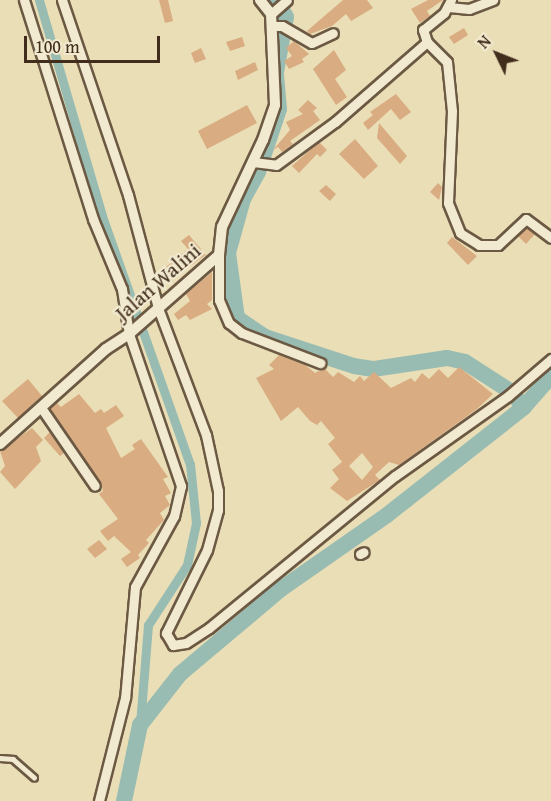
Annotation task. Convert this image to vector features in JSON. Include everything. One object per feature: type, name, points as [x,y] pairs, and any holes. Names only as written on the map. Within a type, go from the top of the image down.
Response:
[{"type":"street","points":[[24,0],[93,219],[122,289],[130,333],[181,486],[174,516],[135,587],[125,698],[99,801]]},
{"type":"street","points":[[62,0],[128,195],[156,310],[206,435],[218,491],[218,510],[207,550],[166,633],[170,642],[177,646],[208,628],[395,477],[512,393],[551,359]]},
{"type":"street","points":[[260,0],[312,42],[333,33]]},
{"type":"street","points":[[493,0],[469,9],[451,3],[423,30],[427,42],[447,62],[452,111],[448,203],[460,233],[479,245],[498,244],[526,219],[551,238]]},
{"type":"street","name":"Jalan Walini","points":[[0,444],[42,409],[106,349],[130,333],[219,255],[222,227],[255,162],[275,105],[280,16]]},
{"type":"street","points":[[255,162],[276,165],[334,122],[427,42]]},
{"type":"street","points":[[219,255],[219,300],[228,322],[242,333],[320,363]]},
{"type":"street","points":[[42,409],[94,486]]},
{"type":"lane","points":[[0,758],[14,759],[34,777]]},
{"type":"building","points":[[159,0],[168,0],[173,21],[165,23]]},
{"type":"building","points":[[343,0],[367,0],[373,8],[351,21],[346,14],[332,26],[310,34],[307,31]]},
{"type":"building","points":[[428,0],[443,0],[427,11],[430,16],[420,23],[411,9]]},
{"type":"building","points":[[464,28],[468,35],[454,44],[449,37]]},
{"type":"building","points":[[242,37],[245,46],[230,51],[226,42]]},
{"type":"building","points":[[294,41],[309,54],[302,59],[304,62],[289,69],[284,61],[292,56],[286,48]]},
{"type":"building","points":[[201,48],[206,59],[195,63],[191,53]]},
{"type":"building","points":[[334,50],[346,70],[335,79],[347,97],[336,105],[313,69]]},
{"type":"building","points":[[255,62],[258,70],[238,80],[235,71]]},
{"type":"building","points":[[396,94],[411,112],[400,120],[391,109],[368,130],[363,123],[373,115],[370,112]]},
{"type":"building","points":[[308,100],[317,108],[313,111],[320,120],[290,141],[293,144],[282,152],[278,147],[273,150],[290,130],[286,122],[303,114],[298,110]]},
{"type":"building","points":[[247,105],[257,123],[207,149],[198,131]]},
{"type":"building","points":[[379,123],[407,156],[400,164],[377,138]]},
{"type":"building","points":[[355,139],[378,166],[364,179],[339,154]]},
{"type":"building","points":[[319,142],[327,150],[320,157],[317,154],[299,173],[292,166]]},
{"type":"building","points":[[438,183],[442,187],[439,200],[430,192]]},
{"type":"building","points":[[326,185],[336,194],[330,201],[319,191]]},
{"type":"building","points":[[526,228],[535,234],[526,244],[518,236]]},
{"type":"building","points":[[189,235],[206,255],[168,282],[162,270],[188,249],[181,241]]},
{"type":"building","points":[[452,237],[477,256],[468,265],[447,243]]},
{"type":"building","points":[[212,272],[212,300],[207,304],[212,309],[190,320],[186,315],[178,320],[174,314],[190,301],[186,294]]},
{"type":"building","points":[[279,355],[305,365],[315,373],[324,368],[333,377],[338,372],[354,382],[360,376],[364,381],[374,372],[391,388],[411,378],[415,382],[422,373],[429,379],[439,369],[448,378],[459,367],[493,394],[477,409],[399,465],[389,462],[375,475],[380,480],[347,501],[330,488],[339,479],[332,470],[342,462],[328,444],[335,438],[321,421],[317,425],[310,421],[298,407],[281,421],[256,378],[274,369],[269,365]],"holes":[[[362,453],[373,467],[362,480],[349,466]]]},
{"type":"building","points":[[28,379],[42,396],[18,418],[2,401]]},
{"type":"building","points":[[79,394],[95,413],[101,409],[104,413],[116,405],[124,416],[106,428],[121,458],[135,449],[132,445],[141,439],[168,477],[163,479],[171,493],[165,496],[170,505],[160,513],[164,520],[146,540],[149,543],[138,555],[140,558],[127,567],[121,559],[131,552],[114,536],[108,541],[100,531],[118,519],[99,494],[103,491],[101,483],[50,409],[57,403],[61,407]]},
{"type":"building","points":[[32,428],[43,440],[36,447],[41,461],[15,489],[0,472],[5,466],[0,451]]},
{"type":"building","points":[[50,432],[64,453],[60,456],[44,438]]},
{"type":"building","points":[[99,540],[107,549],[95,558],[87,549]]},
{"type":"waterway","points":[[39,0],[102,216],[190,464],[196,523],[187,565],[148,625],[140,725]]},
{"type":"waterway","points":[[124,801],[140,725],[180,674],[281,589],[387,515],[524,407],[510,391],[465,362],[447,358],[373,369],[354,366],[265,337],[237,318],[228,253],[243,199],[258,172],[279,109],[276,72],[286,17],[276,0]]},
{"type":"waterway","points":[[524,407],[551,376]]}]
